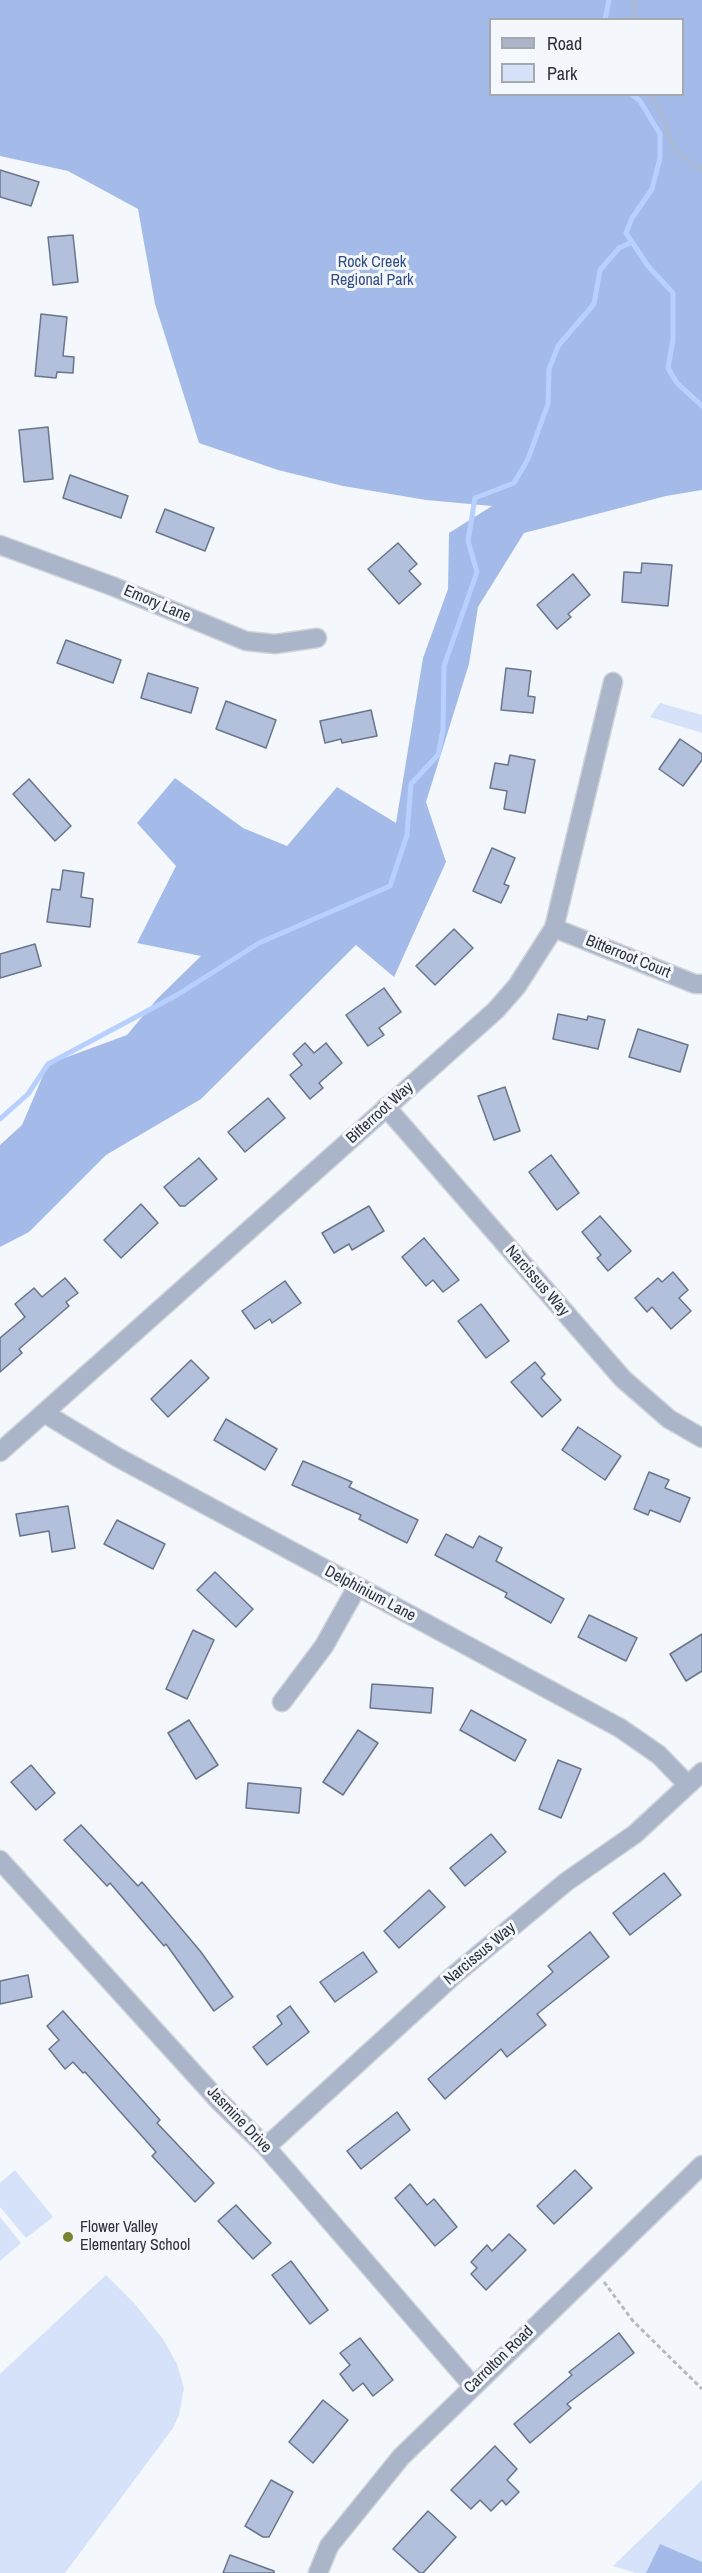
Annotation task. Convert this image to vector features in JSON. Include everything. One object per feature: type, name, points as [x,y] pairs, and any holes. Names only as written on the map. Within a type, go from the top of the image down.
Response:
[{"type":"street","name":"Emory Lane","points":[[0,545],[112,586],[246,641],[275,644],[317,638]]},
{"type":"street","name":"Bitterroot Way","points":[[0,1452],[496,1010],[517,986],[554,928],[613,682]]},
{"type":"street","name":"Bitterroot Court","points":[[554,928],[695,984],[702,984]]},
{"type":"street","name":"Narcissus Way","points":[[386,1107],[623,1379],[669,1419],[702,1438]]},
{"type":"street","name":"Delphinium Lane","points":[[44,1413],[117,1457],[620,1728],[659,1755],[688,1785]]},
{"type":"street","points":[[282,1702],[324,1646],[357,1587]]},
{"type":"street","name":"Narcissus Way","points":[[266,2147],[453,1976],[567,1882],[634,1834],[702,1772]]},
{"type":"street","name":"Jasmine Drive","points":[[4,1872],[219,2101],[266,2147],[472,2385]]},
{"type":"street","name":"Carrolton Road","points":[[318,2573],[329,2546],[401,2457],[472,2385],[702,2165]]},
{"type":"path","points":[[634,0],[634,18]]},
{"type":"path","points":[[651,96],[659,108],[675,151],[702,170]]},
{"type":"path","points":[[594,2268],[633,2321],[702,2389]]},
{"type":"green space","name":"Rock Creek Regional Park","points":[[0,0],[702,0],[702,490],[666,496],[524,533],[478,607],[469,664],[426,802],[446,862],[394,977],[356,945],[201,1099],[106,1155],[29,1232],[0,1247],[0,1145],[22,1125],[48,1064],[127,1035],[157,999],[201,956],[137,943],[176,866],[137,823],[175,778],[243,828],[287,846],[337,787],[396,823],[423,658],[448,589],[449,533],[492,506],[426,500],[343,486],[278,470],[199,443],[155,304],[138,209],[68,171],[0,156]]},
{"type":"green space","points":[[660,703],[702,715],[702,733],[650,717]]},
{"type":"green space","points":[[15,2170],[53,2217],[26,2238],[0,2207],[0,2183]]},
{"type":"green space","points":[[0,2217],[21,2243],[0,2261]]},
{"type":"green space","points":[[106,2275],[134,2303],[163,2339],[177,2364],[184,2388],[179,2415],[173,2428],[65,2573],[0,2573],[0,2374]]},
{"type":"green space","points":[[702,2480],[702,2573],[636,2573],[613,2566]]},
{"type":"green space","points":[[660,2544],[702,2562],[702,2573],[646,2573]]},
{"type":"building","points":[[0,170],[39,182],[31,206],[0,197]]},
{"type":"building","points":[[73,235],[78,282],[53,285],[48,237]]},
{"type":"building","points":[[41,314],[67,317],[63,356],[74,357],[73,373],[57,372],[56,378],[35,376]]},
{"type":"building","points":[[48,427],[53,479],[24,482],[19,430]]},
{"type":"building","points":[[70,475],[128,496],[121,518],[63,498]]},
{"type":"building","points":[[165,509],[214,528],[205,551],[156,532]]},
{"type":"building","points":[[398,543],[417,564],[409,571],[421,584],[399,604],[368,569]]},
{"type":"building","points":[[642,563],[672,565],[668,606],[622,602],[624,572],[641,573]]},
{"type":"building","points":[[573,574],[590,595],[568,614],[571,617],[557,629],[537,605]]},
{"type":"building","points":[[66,640],[121,660],[113,683],[57,663]]},
{"type":"building","points":[[506,668],[531,671],[528,696],[535,697],[533,713],[501,710]]},
{"type":"building","points":[[148,673],[198,688],[191,713],[141,698]]},
{"type":"building","points":[[226,701],[276,720],[266,748],[216,729]]},
{"type":"building","points":[[371,710],[377,736],[342,743],[341,739],[325,743],[320,721]]},
{"type":"building","points":[[680,739],[702,754],[702,760],[683,786],[659,769]]},
{"type":"building","points":[[510,755],[535,760],[525,813],[504,809],[507,791],[490,788],[495,763],[508,765]]},
{"type":"building","points":[[29,779],[71,826],[55,841],[13,794]]},
{"type":"building","points":[[492,848],[515,858],[504,884],[509,886],[501,903],[473,891]]},
{"type":"building","points":[[63,870],[84,873],[81,897],[93,899],[90,927],[47,922],[52,889],[60,890]]},
{"type":"building","points":[[454,929],[473,948],[435,985],[416,966]]},
{"type":"building","points":[[35,944],[41,966],[0,978],[0,954]]},
{"type":"building","points":[[384,988],[401,1012],[379,1028],[384,1035],[368,1046],[346,1015]]},
{"type":"building","points":[[558,1014],[587,1020],[588,1016],[605,1020],[598,1049],[553,1039]]},
{"type":"building","points":[[638,1029],[688,1045],[680,1072],[629,1057]]},
{"type":"building","points":[[305,1043],[314,1053],[326,1043],[342,1063],[319,1083],[323,1088],[310,1099],[290,1075],[302,1065],[293,1054]]},
{"type":"building","points":[[505,1087],[520,1131],[494,1140],[478,1096]]},
{"type":"building","points":[[268,1098],[285,1118],[245,1152],[228,1132]]},
{"type":"building","points":[[551,1155],[579,1193],[557,1210],[529,1172]]},
{"type":"building","points":[[199,1158],[217,1179],[185,1206],[180,1206],[164,1187]]},
{"type":"building","points":[[141,1204],[158,1223],[121,1258],[104,1240]]},
{"type":"building","points":[[369,1206],[384,1231],[352,1250],[349,1244],[334,1253],[322,1233]]},
{"type":"building","points":[[600,1216],[631,1251],[608,1271],[597,1258],[601,1255],[582,1232]]},
{"type":"building","points":[[424,1238],[459,1280],[443,1292],[433,1280],[426,1286],[402,1257]]},
{"type":"building","points":[[673,1272],[688,1290],[679,1298],[691,1311],[671,1329],[652,1307],[647,1312],[635,1298],[658,1278],[662,1282]]},
{"type":"building","points":[[65,1278],[78,1293],[66,1302],[69,1306],[19,1349],[22,1353],[0,1372],[0,1338],[25,1317],[15,1304],[34,1288],[42,1297]]},
{"type":"building","points":[[285,1281],[301,1303],[272,1323],[270,1319],[255,1329],[242,1311]]},
{"type":"building","points":[[481,1304],[509,1341],[486,1358],[458,1321]]},
{"type":"building","points":[[191,1360],[209,1378],[168,1417],[151,1399]]},
{"type":"building","points":[[535,1362],[545,1374],[541,1378],[561,1400],[542,1417],[511,1382]]},
{"type":"building","points":[[226,1419],[277,1449],[265,1470],[214,1440]]},
{"type":"building","points":[[578,1427],[621,1456],[605,1480],[562,1450]]},
{"type":"building","points":[[303,1461],[352,1482],[349,1487],[418,1520],[407,1543],[359,1519],[361,1515],[292,1485]]},
{"type":"building","points":[[649,1472],[669,1480],[665,1488],[690,1498],[680,1522],[650,1510],[648,1515],[634,1509]]},
{"type":"building","points":[[68,1506],[75,1548],[52,1552],[49,1531],[20,1536],[16,1514]]},
{"type":"building","points":[[117,1520],[165,1544],[153,1569],[104,1544]]},
{"type":"building","points":[[446,1534],[473,1548],[479,1536],[502,1548],[496,1561],[564,1599],[551,1623],[505,1597],[507,1593],[435,1555]]},
{"type":"building","points":[[215,1572],[253,1609],[236,1627],[197,1590]]},
{"type":"building","points":[[589,1615],[637,1638],[626,1661],[578,1637]]},
{"type":"building","points":[[193,1630],[214,1640],[187,1699],[166,1689]]},
{"type":"building","points":[[702,1634],[702,1671],[686,1681],[670,1654]]},
{"type":"building","points":[[372,1684],[433,1688],[431,1713],[370,1708]]},
{"type":"building","points":[[471,1710],[526,1740],[515,1761],[460,1730]]},
{"type":"building","points":[[189,1720],[218,1765],[196,1779],[168,1733]]},
{"type":"building","points":[[358,1730],[378,1743],[343,1795],[323,1782]]},
{"type":"building","points":[[558,1760],[581,1769],[561,1818],[539,1809]]},
{"type":"building","points":[[31,1765],[55,1793],[36,1810],[11,1782]]},
{"type":"building","points":[[248,1783],[301,1788],[299,1813],[246,1808]]},
{"type":"building","points":[[81,1825],[138,1886],[142,1882],[201,1952],[233,1997],[214,2011],[166,1944],[164,1946],[110,1883],[107,1886],[64,1840]]},
{"type":"building","points":[[491,1834],[506,1852],[465,1886],[450,1868]]},
{"type":"building","points":[[664,1873],[681,1895],[630,1935],[613,1913]]},
{"type":"building","points":[[429,1890],[445,1907],[399,1948],[384,1931]]},
{"type":"building","points":[[590,1932],[609,1957],[537,2014],[546,2025],[507,2057],[501,2049],[445,2099],[428,2079],[553,1972],[548,1966]]},
{"type":"building","points":[[363,1952],[377,1972],[335,2002],[320,1982]]},
{"type":"building","points":[[28,1975],[32,1997],[0,2004],[0,1981]]},
{"type":"building","points":[[290,2006],[309,2032],[267,2065],[253,2047],[282,2024],[277,2016]]},
{"type":"building","points":[[63,2011],[160,2120],[157,2123],[214,2183],[195,2202],[152,2156],[156,2152],[85,2072],[83,2073],[73,2062],[65,2069],[49,2049],[59,2040],[47,2026]]},
{"type":"building","points":[[397,2112],[410,2130],[361,2169],[347,2151]]},
{"type":"building","points":[[575,2170],[592,2188],[554,2224],[537,2206]]},
{"type":"building","points":[[410,2184],[427,2205],[434,2199],[457,2227],[435,2246],[395,2198]]},
{"type":"building","points":[[236,2205],[271,2243],[253,2259],[218,2221]]},
{"type":"building","points":[[509,2234],[526,2250],[486,2290],[471,2274],[477,2268],[471,2262],[487,2245],[492,2251]]},
{"type":"building","points":[[291,2261],[328,2310],[310,2324],[272,2275]]},
{"type":"building","points":[[619,2333],[634,2353],[567,2404],[571,2408],[530,2443],[514,2424],[572,2375],[569,2372]]},
{"type":"building","points":[[360,2338],[393,2380],[373,2396],[363,2383],[353,2391],[340,2374],[350,2365],[340,2353]]},
{"type":"building","points":[[323,2400],[348,2420],[313,2463],[289,2442]]},
{"type":"building","points":[[495,2446],[517,2469],[507,2480],[519,2492],[506,2505],[502,2500],[491,2511],[480,2500],[471,2509],[451,2490]]},
{"type":"building","points":[[271,2480],[293,2492],[269,2537],[263,2537],[245,2526]]},
{"type":"building","points":[[428,2511],[456,2537],[423,2573],[420,2573],[393,2549]]},
{"type":"building","points":[[230,2555],[274,2571],[274,2573],[223,2573]]},
{"type":"waterway","points":[[605,18],[609,0]]},
{"type":"waterway","points":[[634,96],[640,101],[660,134],[660,158],[652,189],[632,218],[626,233],[648,266],[673,293],[673,340],[668,368],[677,383],[702,406]]},
{"type":"waterway","points":[[0,1119],[28,1094],[48,1064],[177,995],[259,943],[390,886],[407,835],[411,784],[438,755],[443,730],[444,666],[477,572],[468,541],[475,498],[514,483],[528,459],[548,404],[549,369],[558,346],[594,304],[600,270],[619,248],[632,242]]},
{"type":"place","name":"Flower Valley Elementary School","points":[[68,2237]]}]
